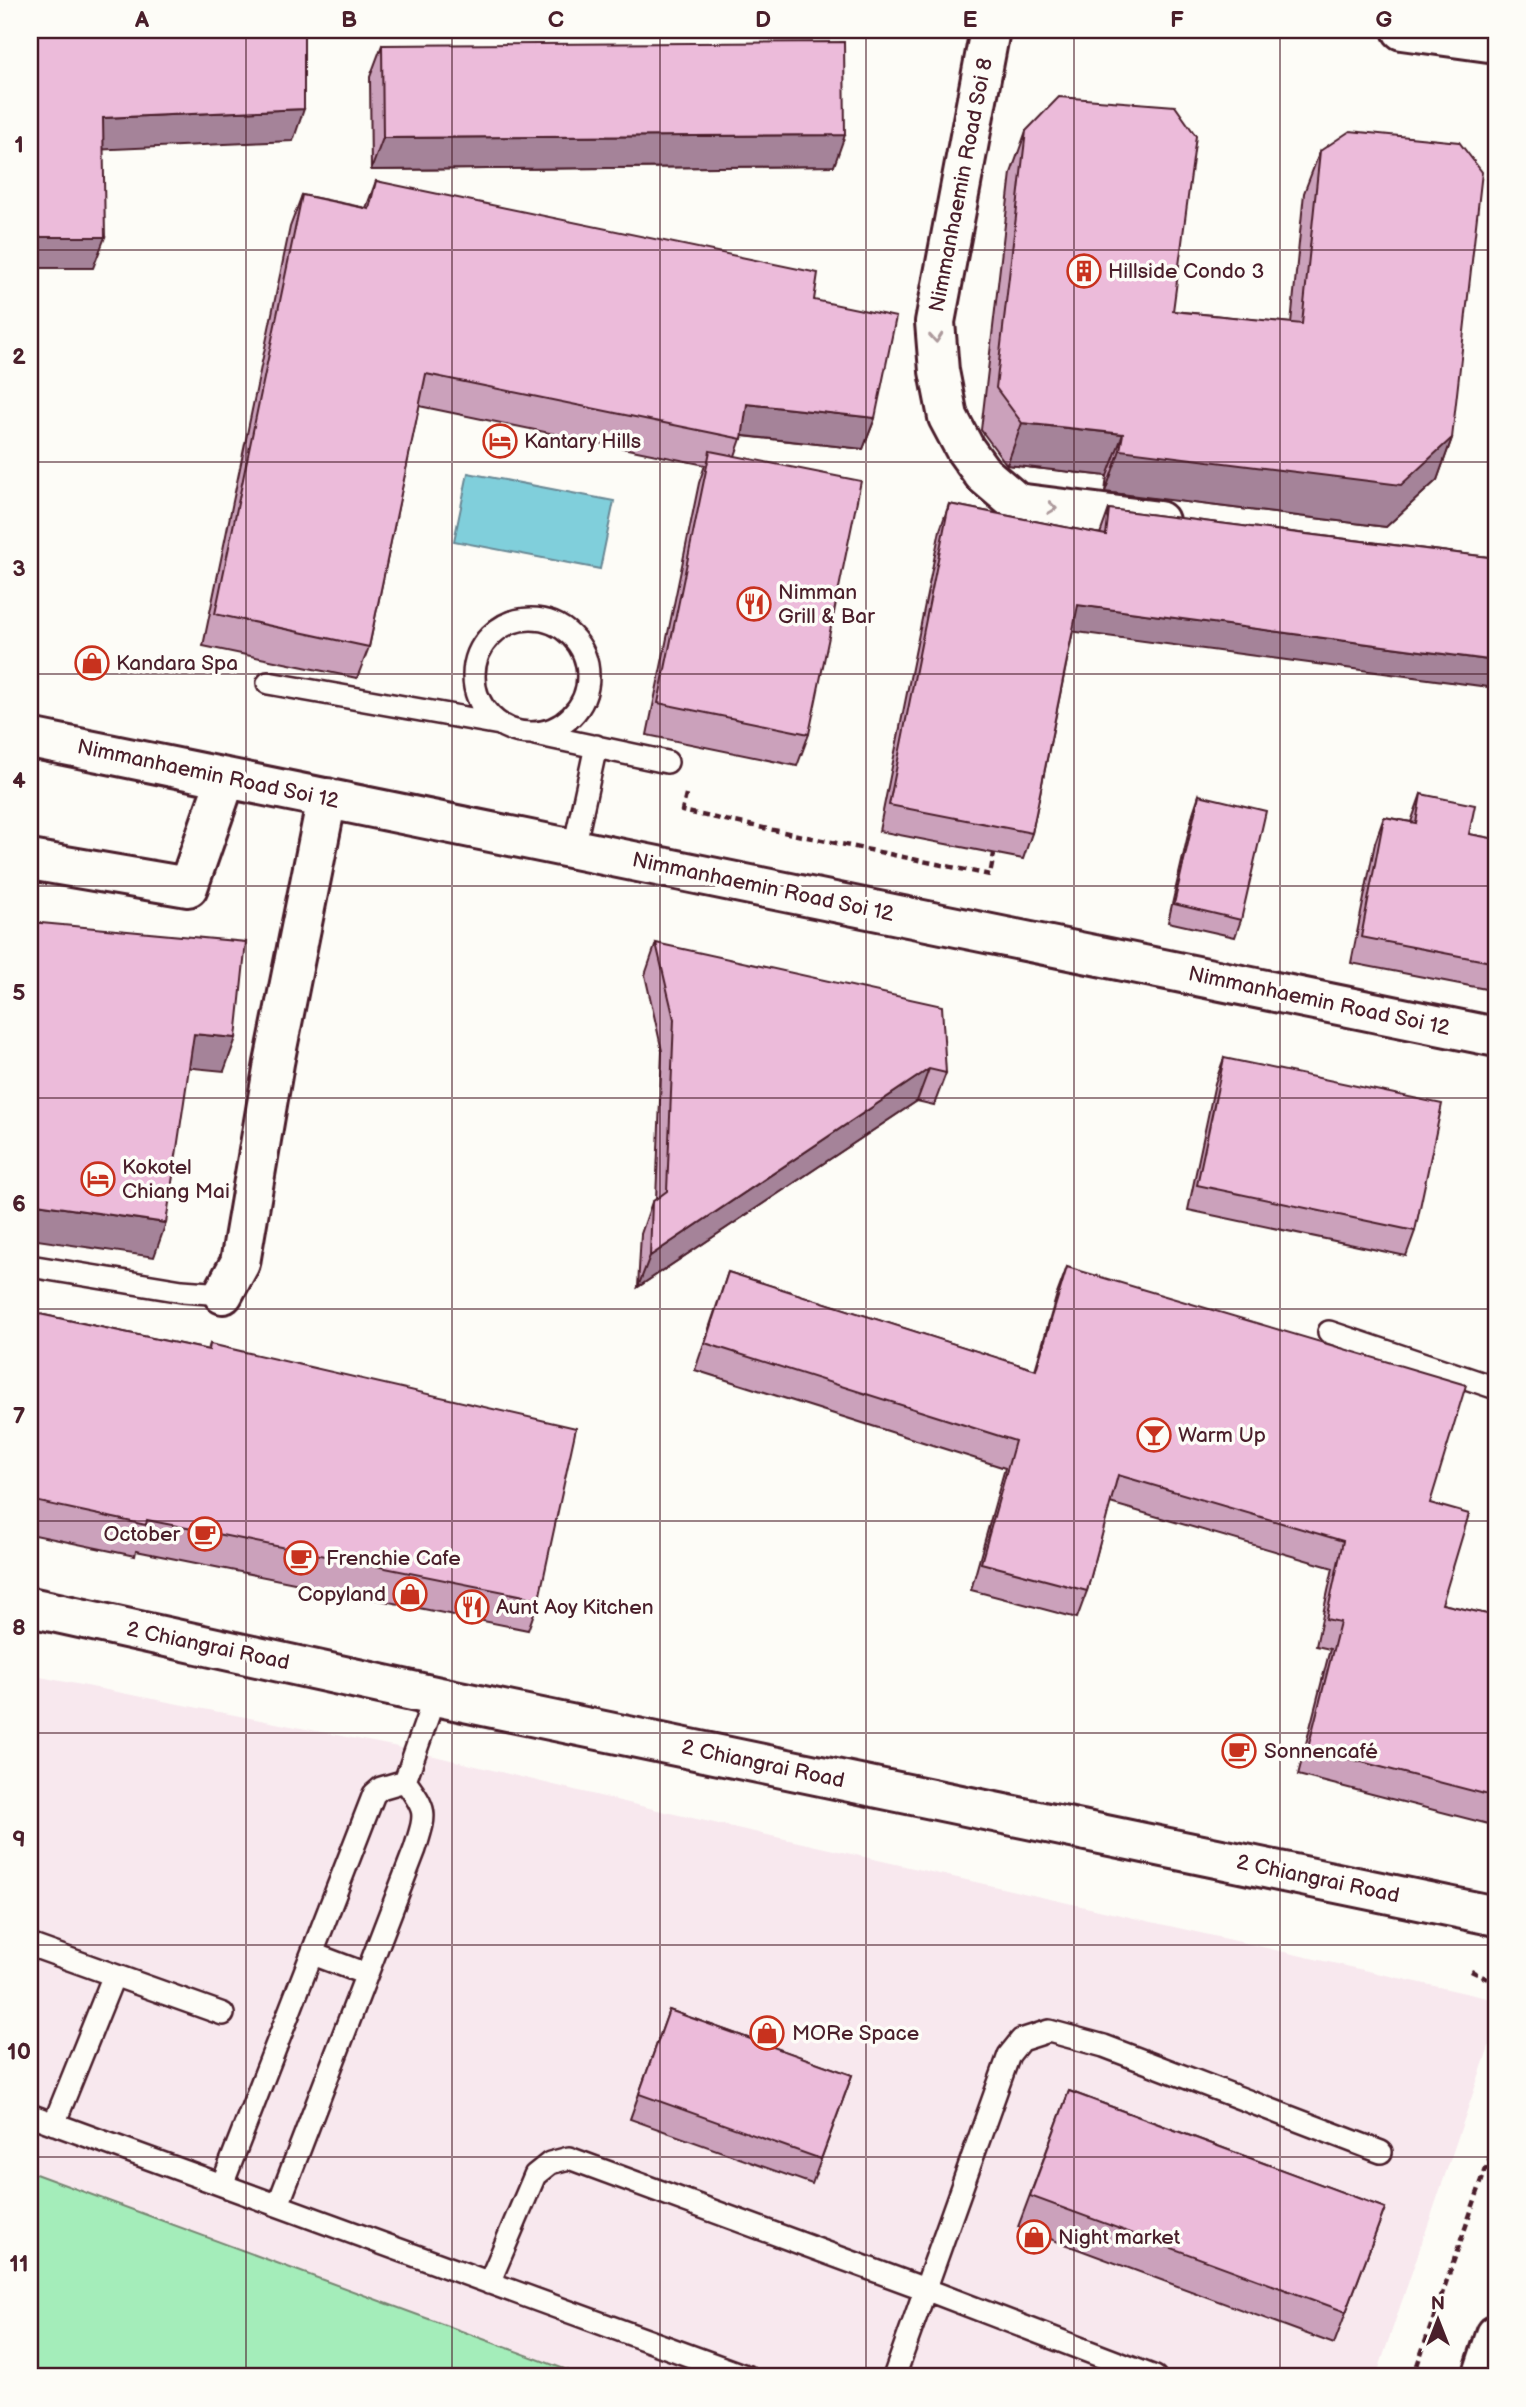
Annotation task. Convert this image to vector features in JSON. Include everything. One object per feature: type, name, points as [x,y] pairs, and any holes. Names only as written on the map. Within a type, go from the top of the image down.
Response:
[{"type":"street","name":"Nimmanhaemin Road Soi 8","points":[[990,30],[935,322],[939,371],[948,417],[965,449],[983,474],[1017,503],[1196,526]]},
{"type":"street","points":[[1402,30],[1487,38]]},
{"type":"street","name":"Nimmanhaemin Road Soi 12","points":[[30,738],[1496,1037]]},
{"type":"street","points":[[30,860],[188,887],[226,778]]},
{"type":"street","points":[[223,1294],[240,1263],[274,1063],[327,798]]},
{"type":"street","name":"2 Chiangrai Road","points":[[30,1607],[435,1696],[1496,1916]]},
{"type":"street","points":[[1482,2377],[1496,2334]]},
{"type":"lane","points":[[500,724],[486,712],[477,696],[473,678],[476,660],[484,643],[513,622],[549,622],[578,643],[588,676],[586,693],[578,708],[566,721],[534,734]]},
{"type":"lane","points":[[268,683],[500,724],[517,732],[667,762]]},
{"type":"lane","points":[[574,848],[596,746]]},
{"type":"lane","points":[[30,1266],[182,1291],[223,1294]]},
{"type":"lane","points":[[1329,1332],[1496,1388]]},
{"type":"lane","points":[[405,1781],[435,1696]]},
{"type":"lane","points":[[222,2185],[374,1794],[381,1788],[405,1781]]},
{"type":"lane","points":[[278,2205],[425,1818],[422,1804],[405,1781]]},
{"type":"lane","points":[[30,1945],[223,2014]]},
{"type":"lane","points":[[313,1954],[366,1974]]},
{"type":"lane","points":[[54,2124],[114,1975]]},
{"type":"lane","points":[[894,2377],[1009,2055],[1021,2040],[1049,2031],[1104,2046],[1381,2152]]},
{"type":"lane","points":[[30,2115],[748,2377]]},
{"type":"lane","points":[[489,2283],[535,2175],[550,2163],[569,2158],[1155,2377]]},
{"type":"path","points":[[688,785],[682,811],[990,875],[994,854]]},
{"type":"path","points":[[1471,1971],[1496,1983]]},
{"type":"path","points":[[1413,2377],[1496,2140]]},
{"type":"shaded area","points":[[30,1675],[393,1746],[670,1813],[1496,2000],[1496,2026],[1376,2377],[30,2377]]},
{"type":"green space","points":[[30,2172],[586,2377],[30,2377]]},
{"type":"water","points":[[468,473],[614,501],[600,569],[454,541]]},
{"type":"building","points":[[30,30],[304,30],[304,109],[103,118],[105,237],[30,237]]},
{"type":"building","points":[[844,42],[845,135],[383,138],[382,45]]},
{"type":"building","name":"Hillside Condo 3","points":[[1059,97],[1175,106],[1196,136],[1173,311],[1302,324],[1320,151],[1350,131],[1459,142],[1482,172],[1452,438],[1401,485],[1120,450],[1123,434],[1022,423],[996,388],[1026,131]]},
{"type":"building","points":[[376,181],[818,273],[814,300],[896,317],[875,418],[747,404],[742,439],[426,374],[369,647],[215,614],[302,195],[369,209]]},
{"type":"building","points":[[710,451],[861,481],[809,734],[658,703]]},
{"type":"building","points":[[949,504],[1106,535],[1109,509],[1496,558],[1496,661],[1078,605],[1032,833],[889,805]]},
{"type":"building","points":[[1421,794],[1475,805],[1469,834],[1496,839],[1496,963],[1361,937],[1384,817],[1416,823]]},
{"type":"building","points":[[1199,795],[1266,811],[1241,920],[1174,904]]},
{"type":"building","points":[[30,922],[246,942],[236,1038],[194,1034],[166,1223],[30,1203]]},
{"type":"building","points":[[656,943],[942,1006],[946,1073],[929,1069],[650,1256],[652,1202],[667,1191],[674,1019]]},
{"type":"building","points":[[1224,1058],[1442,1104],[1415,1231],[1197,1185]]},
{"type":"building","points":[[1067,1267],[1466,1385],[1430,1503],[1469,1514],[1442,1604],[1496,1616],[1496,1797],[1308,1748],[1340,1622],[1326,1619],[1343,1541],[1118,1475],[1087,1591],[981,1563],[1015,1441],[705,1343],[728,1272],[1036,1370]]},
{"type":"building","points":[[30,1312],[209,1350],[210,1344],[576,1428],[539,1599],[147,1520],[146,1525],[30,1500]]},
{"type":"building","points":[[669,2010],[852,2075],[821,2159],[639,2094]]},
{"type":"building","points":[[1069,2091],[1385,2208],[1346,2312],[1030,2196]]},
{"type":"place","name":"Hillside Condo 3","points":[[1084,271]]},
{"type":"place","name":"Kantary Hills","points":[[500,441]]},
{"type":"place","name":"Nimman Grill & Bar","points":[[754,604]]},
{"type":"place","name":"Kandara Spa","points":[[92,663]]},
{"type":"place","name":"Kokotel Chiang Mai","points":[[98,1179]]},
{"type":"place","name":"Warm Up","points":[[1154,1435]]},
{"type":"place","name":"October","points":[[205,1534]]},
{"type":"place","name":"Frenchie Cafe","points":[[301,1558]]},
{"type":"place","name":"Copyland","points":[[410,1594]]},
{"type":"place","name":"Aunt Aoy Kitchen","points":[[472,1607]]},
{"type":"place","name":"Sonnencafé","points":[[1239,1751]]},
{"type":"place","name":"MORe Space","points":[[767,2033]]},
{"type":"place","name":"Night market","points":[[1034,2237]]}]
